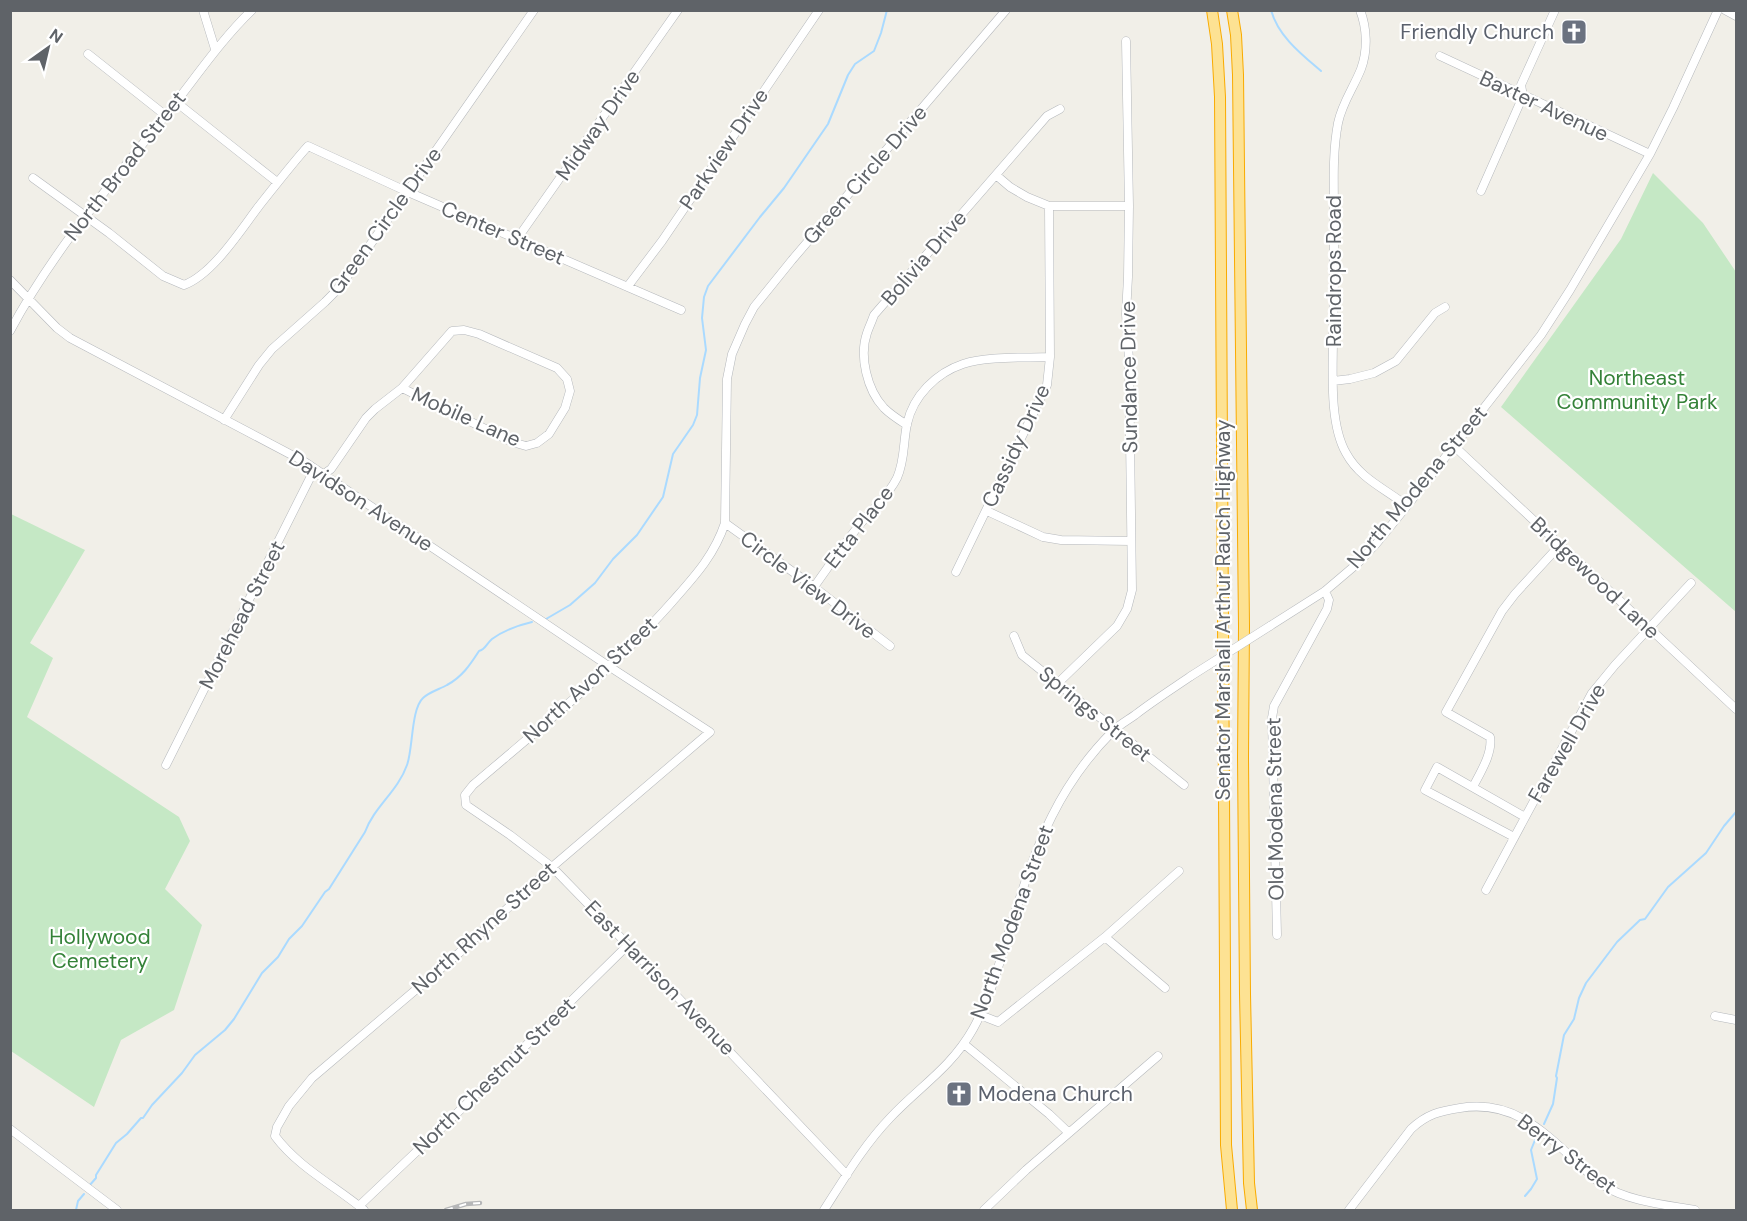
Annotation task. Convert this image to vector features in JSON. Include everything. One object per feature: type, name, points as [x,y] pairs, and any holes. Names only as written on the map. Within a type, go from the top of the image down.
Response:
[{"type":"highway","name":"Senator Marshall Arthur Rauch Highway","points":[[1212,10],[1217,44],[1220,97],[1226,1133],[1232,1210]]},
{"type":"highway","name":"Senator Marshall Arthur Rauch Highway","points":[[1233,10],[1238,87],[1244,627],[1245,994],[1249,1183],[1252,1210]]},
{"type":"street","points":[[203,10],[215,49]]},
{"type":"street","name":"North Broad Street","points":[[10,331],[28,298],[85,216],[215,49],[252,10]]},
{"type":"street","name":"Green Circle Drive","points":[[224,420],[259,365],[287,334],[336,291],[408,192],[534,10]]},
{"type":"street","name":"Midway Drive","points":[[517,239],[678,10]]},
{"type":"street","name":"Parkview Drive","points":[[628,286],[662,241],[819,10]]},
{"type":"street","name":"Green Circle Drive","points":[[734,346],[762,297],[1006,10]]},
{"type":"street","name":"Raindrops Road","points":[[1360,10],[1364,21],[1365,53],[1361,69],[1342,107],[1335,147],[1333,381],[1336,426],[1346,455],[1360,472],[1407,506]]},
{"type":"street","points":[[1481,191],[1523,96],[1521,85],[1555,10]]},
{"type":"street","name":"North Modena Street","points":[[824,1210],[870,1142],[890,1118],[939,1073],[964,1044],[980,1015],[994,981],[1034,854],[1064,793],[1114,730],[1150,703],[1324,591],[1358,563],[1407,506],[1518,366],[1564,299],[1650,154],[1718,10]]},
{"type":"street","points":[[1725,10],[1737,16]]},
{"type":"street","name":"Sundance Drive","points":[[1057,684],[1118,626],[1127,609],[1132,590],[1129,360],[1126,314],[1130,206],[1126,41]]},
{"type":"street","points":[[88,54],[165,115]]},
{"type":"street","name":"Baxter Avenue","points":[[1440,57],[1650,154]]},
{"type":"street","points":[[33,178],[109,233],[163,276],[184,285],[195,281],[213,265],[278,182],[176,102]]},
{"type":"street","name":"Bolivia Drive","points":[[907,425],[883,407],[873,390],[864,360],[866,333],[874,315],[1047,116],[1060,109]]},
{"type":"street","name":"Center Street","points":[[278,182],[309,146],[408,192],[681,310]]},
{"type":"street","points":[[996,175],[1027,198],[1049,206],[1130,206]]},
{"type":"street","name":"Cassidy Drive","points":[[956,572],[1047,385],[1050,357],[1049,206]]},
{"type":"street","name":"Davidson Avenue","points":[[10,280],[69,338],[324,474],[710,732]]},
{"type":"street","points":[[1333,381],[1374,373],[1396,361],[1435,313],[1445,308]]},
{"type":"street","name":"Mobile Lane","points":[[324,474],[331,469],[366,418],[402,388],[452,331],[464,330],[479,334],[557,368],[567,379],[570,391],[564,408],[549,434],[537,443],[526,446],[512,442],[402,388]]},
{"type":"street","name":"North Avon Street","points":[[465,795],[473,785],[610,667],[661,615],[698,572],[719,541],[725,523],[728,379],[734,346]]},
{"type":"street","name":"Etta Place","points":[[814,587],[858,526],[885,497],[897,478],[904,459],[907,425],[916,400],[931,382],[950,369],[965,363],[1050,357]]},
{"type":"street","name":"Bridgewood Lane","points":[[1454,446],[1737,709]]},
{"type":"street","name":"Morehead Street","points":[[166,765],[311,476],[324,474]]},
{"type":"street","points":[[987,511],[1043,537],[1061,540],[1131,541]]},
{"type":"street","name":"Circle View Drive","points":[[725,523],[814,587],[890,646]]},
{"type":"street","points":[[1473,787],[1487,756],[1491,737],[1446,712],[1502,611],[1560,545]]},
{"type":"street","name":"Farewell Drive","points":[[1486,890],[1592,693],[1691,583]]},
{"type":"street","name":"Old Modena Street","points":[[1277,935],[1272,718],[1274,706],[1327,609],[1329,600],[1324,591]]},
{"type":"street","name":"Springs Street","points":[[1014,636],[1022,655],[1184,785]]},
{"type":"street","name":"North Rhyne Street","points":[[361,1208],[296,1159],[275,1136],[277,1127],[289,1106],[312,1078],[459,953],[552,867],[710,732]]},
{"type":"street","points":[[1514,837],[1425,790],[1437,767],[1525,817]]},
{"type":"street","name":"East Harrison Avenue","points":[[465,795],[466,805],[552,867],[847,1175]]},
{"type":"street","points":[[980,1015],[998,1022],[1106,937],[1179,871]]},
{"type":"street","points":[[1106,937],[1165,988]]},
{"type":"street","name":"North Chestnut Street","points":[[361,1208],[628,945]]},
{"type":"street","points":[[1715,1016],[1737,1020]]},
{"type":"street","points":[[964,1044],[1049,1114],[1068,1133]]},
{"type":"street","points":[[984,1210],[1026,1170],[1158,1056]]},
{"type":"street","name":"Berry Street","points":[[1349,1210],[1411,1128],[1423,1118],[1465,1107],[1502,1110],[1520,1116],[1538,1127],[1602,1185],[1620,1194],[1695,1210]]},
{"type":"street","points":[[11,1130],[117,1210]]},
{"type":"green space","name":"Northeast Community Park","points":[[1653,173],[1703,223],[1736,272],[1736,612],[1501,407],[1621,239]]},
{"type":"green space","name":"Hollywood Cemetery","points":[[11,514],[85,550],[30,643],[53,658],[27,717],[179,817],[190,841],[165,889],[202,925],[174,1010],[121,1040],[94,1107],[11,1051]]},
{"type":"waterway","points":[[546,619],[570,605],[595,583],[613,559],[637,535],[663,497],[673,454],[693,425],[697,415],[700,378],[706,350],[702,318],[704,297],[708,286],[784,188],[828,124],[848,75],[855,64],[874,51],[887,10]]},
{"type":"waterway","points":[[1271,10],[1285,36],[1321,71]]},
{"type":"waterway","points":[[89,1186],[116,1143],[143,1118],[195,1055],[225,1030],[234,1019],[262,973],[278,957],[289,939],[302,926],[329,889],[374,815],[403,774],[409,758],[414,720],[419,703],[428,694],[457,678],[492,639],[501,633],[532,622]]},
{"type":"waterway","points":[[1544,1124],[1553,1104],[1564,1035],[1574,1019],[1579,998],[1586,983],[1617,942],[1640,920],[1645,919],[1668,887],[1706,853],[1736,812]]},
{"type":"waterway","points":[[1525,1196],[1537,1179],[1531,1150],[1537,1135]]},
{"type":"waterway","points":[[76,1210],[78,1201],[84,1194]]},
{"type":"railway","points":[[446,1210],[466,1204],[480,1203]]},
{"type":"place","name":"Friendly Church","points":[[1574,32]]},
{"type":"place","name":"Modena Church","points":[[959,1094]]}]
